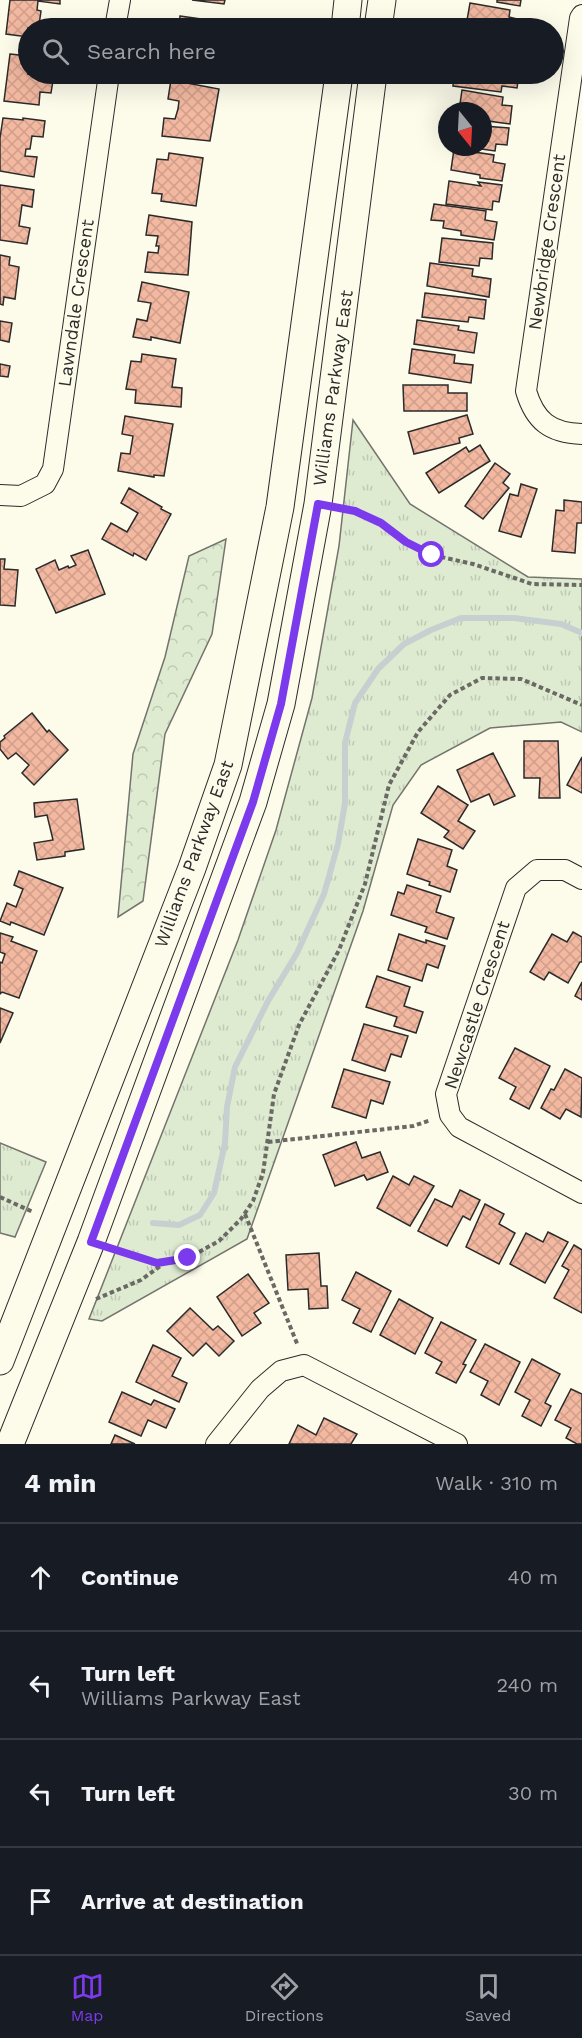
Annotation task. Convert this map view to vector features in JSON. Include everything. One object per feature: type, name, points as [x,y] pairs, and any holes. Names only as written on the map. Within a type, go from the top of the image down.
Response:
[{"type":"main road","points":[[346,18],[348,0]]},
{"type":"main road","points":[[379,18],[382,0]]},
{"type":"main road","name":"Williams Parkway East","points":[[0,1361],[192,868],[228,765],[279,507],[338,84]]},
{"type":"main road","name":"Williams Parkway East","points":[[10,1444],[91,1242],[253,802],[281,704],[318,504],[372,84]]},
{"type":"street","points":[[117,18],[120,0]]},
{"type":"street","name":"Newbridge Crescent","points":[[582,15],[526,391],[531,408],[544,424],[568,434],[582,434]]},
{"type":"street","name":"Lawndale Crescent","points":[[0,495],[21,496],[45,484],[52,469],[108,84]]},
{"type":"street","name":"Newcastle Crescent","points":[[582,879],[565,870],[537,870],[516,888],[446,1094],[450,1115],[459,1127],[582,1193]]},
{"type":"street","points":[[216,1444],[260,1389],[281,1371],[304,1365],[457,1444]]},
{"type":"path","points":[[318,504],[355,511],[381,523],[406,542],[432,555],[473,564],[532,584],[582,585]]},
{"type":"path","points":[[91,1242],[157,1263],[188,1258],[219,1241],[245,1214],[253,1201],[263,1173],[274,1094],[299,1025],[339,951],[365,884],[389,785],[418,732],[450,695],[482,678],[521,678],[582,705]]},
{"type":"path","points":[[268,1142],[413,1126],[450,1115]]},
{"type":"path","points":[[0,1197],[54,1224]]},
{"type":"path","points":[[245,1214],[304,1365]]},
{"type":"path","points":[[96,1299],[141,1280],[166,1261]]},
{"type":"green space","points":[[353,420],[410,504],[528,577],[582,579],[582,732],[561,722],[490,728],[421,765],[393,805],[363,911],[247,1239],[102,1321],[89,1319],[238,940],[276,830],[312,698],[339,546]]},
{"type":"green space","points":[[226,539],[212,634],[165,734],[143,901],[118,917],[133,754],[165,657],[189,556]]},
{"type":"green space","points":[[0,1143],[46,1162],[15,1237],[0,1233]]},
{"type":"building","points":[[10,0],[60,0],[60,4],[38,1],[37,10],[41,11],[40,18],[18,18],[18,36],[6,34]]},
{"type":"building","points":[[192,0],[225,0],[224,4]]},
{"type":"building","points":[[497,0],[521,0],[520,6],[497,2]]},
{"type":"building","points":[[470,3],[510,10],[509,17],[513,18],[467,18]]},
{"type":"building","points":[[10,54],[18,55],[18,84],[52,84],[51,93],[40,92],[39,105],[4,101]]},
{"type":"building","points":[[170,84],[192,84],[219,89],[210,141],[162,136],[164,118],[175,119],[178,109],[179,101],[168,99]]},
{"type":"building","points":[[453,84],[518,84],[517,88],[502,86],[501,92],[453,86]]},
{"type":"building","points":[[462,90],[503,97],[502,105],[512,106],[510,124],[492,122],[492,102],[460,102]]},
{"type":"building","points":[[3,118],[45,121],[43,137],[32,136],[30,149],[26,149],[25,156],[37,157],[34,177],[0,171],[0,138]]},
{"type":"building","points":[[492,127],[509,128],[507,145],[496,144],[495,151],[492,151]]},
{"type":"building","points":[[169,153],[203,158],[196,206],[161,201],[162,194],[152,193],[157,159],[168,160]]},
{"type":"building","points":[[494,155],[493,162],[505,164],[502,181],[451,170],[453,156]]},
{"type":"building","points":[[449,181],[481,186],[478,182],[502,185],[499,202],[493,201],[492,210],[446,204]]},
{"type":"building","points":[[0,185],[34,190],[32,207],[22,205],[19,226],[30,228],[27,244],[0,240]]},
{"type":"building","points":[[434,204],[486,211],[485,220],[497,222],[494,240],[461,235],[461,231],[443,228],[444,221],[431,220]]},
{"type":"building","points":[[149,215],[192,222],[188,275],[145,272],[148,252],[158,253],[159,246],[156,246],[158,236],[146,235]]},
{"type":"building","points":[[442,238],[493,243],[492,259],[480,258],[479,266],[439,262]]},
{"type":"building","points":[[0,255],[10,257],[9,265],[19,267],[15,299],[4,297],[3,305],[0,304]]},
{"type":"building","points":[[430,263],[473,269],[472,276],[491,279],[489,297],[427,286]]},
{"type":"building","points":[[142,282],[189,292],[180,343],[151,337],[151,340],[133,337],[137,319],[147,321],[151,303],[138,301]]},
{"type":"building","points":[[425,293],[486,300],[484,319],[469,317],[468,322],[422,317]]},
{"type":"building","points":[[417,320],[459,326],[458,330],[477,333],[474,353],[414,344]]},
{"type":"building","points":[[0,321],[12,323],[9,342],[0,340]]},
{"type":"building","points":[[412,349],[455,355],[454,363],[473,365],[471,383],[409,373]]},
{"type":"building","points":[[142,354],[176,359],[172,387],[182,388],[181,407],[135,403],[136,390],[126,389],[131,361],[141,362]]},
{"type":"building","points":[[0,364],[10,366],[8,377],[0,376]]},
{"type":"building","points":[[403,385],[448,385],[448,393],[467,393],[467,411],[404,411]]},
{"type":"building","points":[[467,415],[473,434],[459,438],[460,443],[414,454],[408,432]]},
{"type":"building","points":[[125,416],[173,424],[164,476],[154,475],[154,477],[118,471],[121,453],[130,454],[133,436],[122,434]]},
{"type":"building","points":[[480,445],[490,461],[439,493],[426,473],[466,447],[469,452]]},
{"type":"building","points":[[495,463],[510,474],[503,483],[509,488],[483,519],[465,506]]},
{"type":"building","points":[[521,484],[537,489],[521,537],[499,531],[510,494],[518,496]]},
{"type":"building","points":[[129,488],[171,514],[146,560],[134,553],[133,556],[102,539],[111,523],[127,532],[138,513],[121,503]]},
{"type":"building","points":[[564,500],[582,502],[582,523],[577,523],[575,553],[552,551],[556,510],[564,511]]},
{"type":"building","points":[[88,550],[105,594],[56,613],[36,569],[55,560],[59,570],[68,566],[69,568],[76,565],[71,556]]},
{"type":"building","points":[[0,559],[5,559],[4,569],[18,570],[15,606],[0,605]]},
{"type":"building","points":[[32,713],[47,732],[49,730],[68,750],[34,785],[22,773],[29,765],[16,753],[8,759],[0,749],[0,742],[5,738],[4,736]]},
{"type":"building","points":[[524,741],[558,741],[560,798],[539,798],[540,778],[524,778]]},
{"type":"building","points":[[493,753],[515,796],[494,805],[489,794],[471,802],[457,770]]},
{"type":"building","points":[[582,757],[582,793],[567,785]]},
{"type":"building","points":[[438,786],[468,805],[458,821],[475,831],[463,849],[444,837],[449,831],[421,813]]},
{"type":"building","points":[[77,799],[84,849],[65,852],[65,856],[37,860],[34,843],[53,840],[47,815],[35,817],[34,803]]},
{"type":"building","points":[[418,839],[452,850],[447,866],[457,870],[450,892],[407,874]]},
{"type":"building","points":[[19,871],[63,888],[44,935],[11,922],[10,925],[0,921],[7,903],[16,907],[23,889],[14,885]]},
{"type":"building","points":[[407,885],[441,896],[436,912],[454,918],[447,939],[425,932],[427,927],[391,915],[398,892],[404,894]]},
{"type":"building","points":[[573,932],[582,937],[582,962],[568,983],[549,972],[544,980],[530,972],[552,934],[567,942]]},
{"type":"building","points":[[0,933],[13,937],[11,941],[37,951],[19,998],[2,992],[0,994],[0,962],[2,963],[5,954],[0,952]]},
{"type":"building","points":[[399,934],[426,943],[426,940],[445,946],[438,968],[427,964],[422,981],[388,970]]},
{"type":"building","points":[[377,976],[410,987],[404,1006],[423,1012],[416,1033],[394,1026],[397,1017],[366,1007]]},
{"type":"building","points":[[582,982],[582,1000],[575,996]]},
{"type":"building","points":[[0,1008],[13,1013],[0,1043]]},
{"type":"building","points":[[364,1024],[408,1036],[401,1057],[391,1054],[385,1071],[352,1060]]},
{"type":"building","points":[[515,1048],[550,1066],[529,1109],[510,1099],[516,1087],[499,1078]]},
{"type":"building","points":[[344,1069],[390,1082],[383,1104],[371,1100],[366,1118],[332,1107]]},
{"type":"building","points":[[565,1069],[582,1078],[581,1117],[566,1109],[560,1119],[541,1108]]},
{"type":"building","points":[[356,1142],[362,1158],[380,1152],[388,1172],[367,1180],[364,1175],[335,1186],[323,1155]]},
{"type":"building","points":[[393,1176],[409,1185],[414,1176],[434,1186],[410,1226],[377,1208]]},
{"type":"building","points":[[460,1190],[480,1200],[470,1220],[463,1216],[447,1246],[418,1231],[435,1199],[452,1207]]},
{"type":"building","points":[[485,1204],[504,1214],[499,1224],[515,1233],[499,1264],[466,1247]]},
{"type":"building","points":[[548,1232],[568,1242],[545,1283],[510,1264],[526,1233],[543,1242]]},
{"type":"building","points":[[574,1245],[582,1250],[582,1313],[554,1298],[569,1270],[562,1266]]},
{"type":"building","points":[[319,1253],[321,1286],[327,1286],[328,1308],[309,1309],[308,1289],[288,1290],[286,1255]]},
{"type":"building","points":[[356,1272],[391,1291],[371,1332],[353,1323],[360,1309],[342,1300]]},
{"type":"building","points":[[248,1274],[269,1303],[254,1313],[261,1323],[242,1336],[217,1297]]},
{"type":"building","points":[[399,1299],[433,1318],[415,1354],[380,1335]]},
{"type":"building","points":[[190,1308],[213,1330],[218,1326],[234,1341],[219,1356],[206,1343],[193,1356],[167,1331]]},
{"type":"building","points":[[441,1322],[476,1340],[456,1383],[436,1373],[442,1362],[425,1353]]},
{"type":"building","points":[[485,1344],[520,1362],[499,1405],[481,1395],[488,1381],[470,1372]]},
{"type":"building","points":[[153,1345],[181,1358],[172,1376],[187,1383],[179,1402],[136,1382]]},
{"type":"building","points":[[532,1359],[560,1374],[545,1403],[551,1406],[541,1426],[522,1416],[530,1400],[515,1392]]},
{"type":"building","points":[[571,1389],[582,1394],[582,1444],[566,1438],[571,1428],[555,1420]]},
{"type":"building","points":[[122,1392],[151,1405],[154,1400],[175,1409],[166,1428],[148,1420],[141,1436],[109,1422]]},
{"type":"building","points":[[324,1418],[357,1434],[351,1444],[289,1444],[298,1425],[316,1435]]},
{"type":"building","points":[[115,1435],[135,1444],[111,1444]]},
{"type":"waterway","points":[[153,1223],[179,1225],[200,1215],[214,1193],[225,1143],[227,1107],[235,1067],[268,1001],[297,953],[324,894],[338,844],[345,803],[345,743],[355,703],[378,669],[404,644],[461,618],[514,618],[561,624],[582,633]]},
{"type":"route","points":[[188,1258],[157,1263],[91,1242],[253,802],[281,704],[318,504],[355,511],[381,523],[406,542],[432,555]]}]
